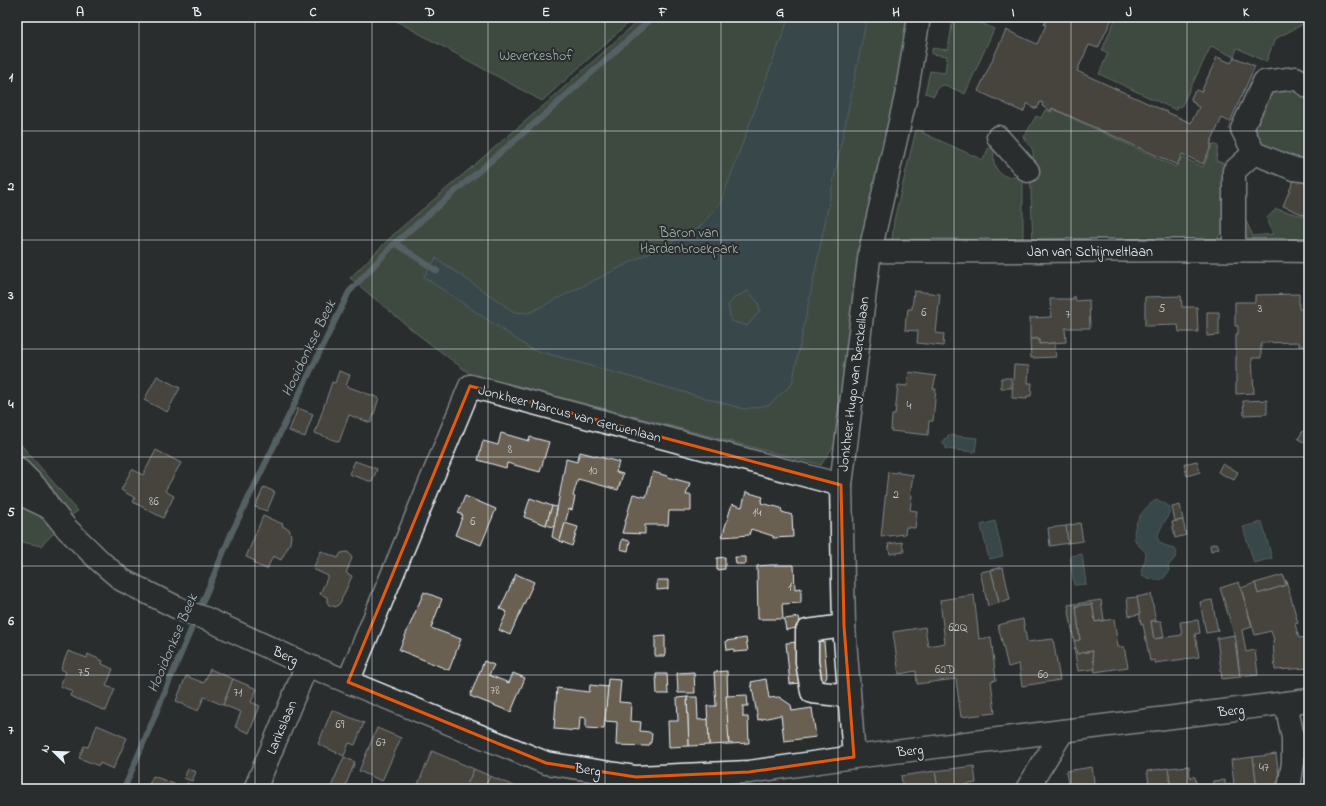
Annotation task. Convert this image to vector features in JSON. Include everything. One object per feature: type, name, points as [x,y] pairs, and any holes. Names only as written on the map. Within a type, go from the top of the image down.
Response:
[{"type":"street","name":"Jonkheer Hugo van Berckellaan","points":[[854,757],[844,626],[841,485],[870,251],[906,96],[919,17]]},
{"type":"street","points":[[1309,87],[1296,78],[1264,82],[1242,129],[1254,153],[1294,169],[1309,171]]},
{"type":"street","points":[[1010,142],[1028,171]]},
{"type":"street","points":[[1234,250],[1234,171],[1254,153]]},
{"type":"street","name":"Jan van Schijnveltlaan","points":[[870,251],[1309,251]]},
{"type":"street","name":"Jonkheer Marcus van Gerwenlaan","points":[[348,682],[470,386],[841,485]]},
{"type":"street","name":"Berg","points":[[17,468],[26,475],[38,489],[50,508],[67,529],[122,580],[184,611],[207,619],[307,665],[546,762],[636,777],[750,780],[854,757],[1309,700]]},
{"type":"street","name":"Berg","points":[[17,492],[50,508]]},
{"type":"street","points":[[844,626],[807,631],[807,662],[812,692],[849,696]]},
{"type":"street","name":"Larikslaan","points":[[255,789],[307,665]]},
{"type":"street","points":[[1286,703],[1293,738],[1293,762],[1289,789]]},
{"type":"street","points":[[1027,789],[1063,731]]},
{"type":"highlighted area","points":[[470,386],[841,485],[844,626],[854,757],[749,772],[636,777],[546,763],[348,682]]},
{"type":"green space","name":"Weverkeshof","points":[[389,17],[635,17],[542,101]]},
{"type":"green space","name":"Baron van Hardenbroekpark","points":[[642,17],[919,17],[836,442],[821,465],[470,374],[416,333],[350,278],[396,232],[550,100]]},
{"type":"green space","points":[[951,17],[969,17],[994,29],[965,94],[945,85],[939,86],[934,96],[925,93],[930,71],[945,73],[947,56],[932,54],[932,48],[948,50],[953,18]]},
{"type":"green space","points":[[1116,17],[1305,17],[1307,22],[1275,39],[1266,62],[1237,48],[1234,57],[1211,46],[1181,107],[1177,106],[1176,110],[1099,74],[1108,53],[1102,50]]},
{"type":"green space","points":[[1281,85],[1309,94],[1309,162],[1264,151],[1252,126],[1266,95]]},
{"type":"green space","points":[[1053,109],[1176,167],[1182,157],[1203,167],[1213,144],[1218,146],[1216,161],[1224,163],[1222,231],[1216,242],[1033,245],[1030,168],[1033,162],[1033,150],[1023,136],[1036,116],[1041,118],[1045,110],[1051,112]]},
{"type":"green space","points":[[916,130],[924,131],[923,133],[983,160],[989,147],[994,147],[994,162],[999,172],[1009,177],[1016,177],[1023,174],[1023,245],[892,240],[894,220]]},
{"type":"green space","points":[[1276,209],[1309,216],[1309,240],[1251,240],[1244,234],[1241,220],[1246,221],[1253,236],[1273,234],[1267,218]]},
{"type":"green space","points":[[17,440],[78,511],[70,516],[17,462]]},
{"type":"green space","points":[[17,501],[33,510],[55,532],[41,546],[17,541]]},
{"type":"water","points":[[789,17],[867,17],[792,384],[769,405],[744,409],[531,349],[424,277],[436,258],[514,312],[529,313],[699,228],[721,202]],"holes":[[[748,291],[758,302],[760,311],[747,326],[731,321],[728,305],[734,298]]]},
{"type":"water","points":[[948,435],[977,438],[975,452],[946,449],[943,441]]},
{"type":"water","points":[[1157,500],[1170,507],[1167,517],[1159,532],[1159,541],[1163,545],[1174,548],[1177,552],[1175,558],[1168,566],[1169,570],[1164,578],[1155,580],[1143,576],[1141,570],[1145,561],[1146,553],[1136,542],[1134,532],[1142,512],[1150,504]]},
{"type":"water","points":[[995,521],[1003,556],[989,559],[981,525]]},
{"type":"water","points":[[1262,522],[1272,558],[1254,563],[1243,527]]},
{"type":"water","points":[[1082,554],[1086,584],[1074,585],[1070,556]]},
{"type":"building","points":[[1047,17],[1113,17],[1098,48],[1089,45],[1077,71],[1191,123],[1199,107],[1192,102],[1191,98],[1197,90],[1201,92],[1217,57],[1231,63],[1234,57],[1255,66],[1230,122],[1222,118],[1203,164],[1182,154],[1177,165],[1052,108],[1051,111],[1042,106],[1043,103],[1040,102],[1039,106],[1032,108],[1028,103],[1023,112],[978,91],[1006,30],[1037,44],[1046,25],[1044,25]]},
{"type":"building","points":[[1295,177],[1309,183],[1309,212],[1307,216],[1283,206]]},
{"type":"building","points":[[914,291],[940,294],[936,333],[944,334],[943,346],[917,343],[918,331],[905,330],[908,309],[912,309]]},
{"type":"building","points":[[1299,294],[1299,309],[1309,309],[1309,346],[1299,346],[1299,342],[1261,343],[1261,358],[1252,358],[1254,393],[1236,394],[1236,334],[1238,334],[1238,326],[1235,326],[1235,302],[1255,302],[1255,295]]},
{"type":"building","points":[[1181,296],[1182,307],[1197,307],[1198,332],[1179,332],[1178,325],[1145,326],[1145,297]]},
{"type":"building","points":[[1073,297],[1075,297],[1076,301],[1089,300],[1090,328],[1065,328],[1066,342],[1039,344],[1039,339],[1030,339],[1030,318],[1051,317],[1050,299],[1073,299]]},
{"type":"building","points":[[1207,312],[1219,312],[1219,335],[1207,336]]},
{"type":"building","points":[[1030,339],[1039,339],[1039,344],[1055,343],[1056,357],[1031,358]]},
{"type":"building","points":[[1014,365],[1029,366],[1028,383],[1032,383],[1031,396],[1027,396],[1027,399],[1012,398]]},
{"type":"building","points":[[339,371],[350,375],[346,386],[379,398],[371,423],[349,415],[339,442],[315,433],[332,382],[335,383]]},
{"type":"building","points":[[909,372],[936,376],[933,389],[936,389],[933,421],[929,421],[928,435],[891,431],[892,415],[895,415],[898,385],[907,386]]},
{"type":"building","points":[[157,376],[180,388],[167,412],[144,400]]},
{"type":"building","points":[[1001,378],[1011,378],[1011,388],[1001,388]]},
{"type":"building","points":[[1267,400],[1267,414],[1244,415],[1243,401]]},
{"type":"building","points":[[298,408],[313,414],[305,437],[289,431]]},
{"type":"building","points":[[1303,431],[1309,434],[1309,445],[1298,439]]},
{"type":"building","points":[[501,433],[529,441],[530,437],[549,442],[540,472],[507,463],[506,468],[478,460],[483,441],[498,445]]},
{"type":"building","points":[[156,450],[181,463],[165,491],[174,496],[163,518],[133,502],[135,498],[121,490],[132,469],[143,475]]},
{"type":"building","points":[[580,452],[619,462],[616,472],[623,474],[618,490],[578,479],[573,496],[575,497],[572,510],[569,509],[560,541],[552,537],[566,459],[577,462]]},
{"type":"building","points":[[355,461],[377,469],[372,482],[349,474]]},
{"type":"building","points":[[1197,461],[1200,472],[1187,476],[1184,464]]},
{"type":"building","points":[[1222,464],[1238,472],[1234,480],[1218,472]]},
{"type":"building","points":[[653,472],[690,483],[686,495],[691,495],[691,511],[669,511],[668,525],[645,525],[645,534],[622,533],[633,494],[646,497]]},
{"type":"building","points":[[888,472],[899,472],[913,475],[910,495],[912,495],[910,510],[917,511],[915,528],[906,527],[905,534],[881,537]]},
{"type":"building","points":[[264,487],[275,492],[267,511],[255,507]]},
{"type":"building","points":[[746,492],[763,497],[761,503],[781,508],[782,512],[792,515],[793,537],[773,538],[773,536],[751,529],[749,535],[722,537],[732,504],[742,507]]},
{"type":"building","points":[[465,496],[496,509],[481,545],[455,535],[463,515],[458,513]]},
{"type":"building","points":[[530,498],[552,506],[546,525],[524,517]]},
{"type":"building","points":[[1180,505],[1183,520],[1175,521],[1172,507]]},
{"type":"building","points":[[552,506],[557,507],[554,527],[546,525]]},
{"type":"building","points":[[263,516],[283,524],[282,526],[289,529],[291,535],[290,543],[281,560],[273,556],[267,569],[254,564],[255,561],[246,557]]},
{"type":"building","points":[[1183,520],[1186,535],[1175,538],[1172,522]]},
{"type":"building","points":[[565,523],[578,527],[572,546],[560,541]]},
{"type":"building","points":[[1080,523],[1083,541],[1068,543],[1066,526]]},
{"type":"building","points":[[1066,526],[1068,543],[1050,546],[1048,528]]},
{"type":"building","points":[[622,539],[630,541],[628,551],[620,549]]},
{"type":"building","points":[[902,542],[904,552],[890,554],[888,544]]},
{"type":"building","points":[[1217,543],[1219,548],[1211,551],[1210,545]]},
{"type":"building","points":[[321,551],[338,558],[341,553],[347,552],[352,558],[346,573],[352,576],[340,603],[336,607],[329,605],[327,602],[327,597],[320,594],[328,576],[313,569]]},
{"type":"building","points":[[725,557],[725,569],[717,570],[717,558]]},
{"type":"building","points":[[735,557],[746,557],[746,564],[736,564]]},
{"type":"building","points":[[794,565],[795,589],[801,588],[801,603],[782,604],[783,619],[758,619],[757,566]]},
{"type":"building","points":[[1003,567],[1010,600],[999,603],[991,570]]},
{"type":"building","points":[[991,570],[999,603],[988,606],[980,572]]},
{"type":"building","points":[[516,574],[534,582],[510,635],[499,630],[507,612],[500,609]]},
{"type":"building","points":[[1283,575],[1286,585],[1258,594],[1255,583]]},
{"type":"building","points":[[657,580],[668,580],[668,589],[657,590]]},
{"type":"building","points":[[1286,580],[1298,623],[1295,624],[1299,638],[1309,637],[1309,668],[1275,670],[1274,640],[1271,631],[1255,635],[1241,588],[1255,583],[1258,594],[1286,585]]},
{"type":"building","points":[[1239,582],[1252,627],[1242,630],[1246,652],[1255,650],[1258,675],[1240,677],[1236,640],[1220,588]]},
{"type":"building","points":[[424,592],[442,599],[431,628],[461,639],[449,670],[399,650]]},
{"type":"building","points":[[1151,594],[1156,622],[1151,621],[1154,639],[1182,635],[1180,622],[1198,620],[1200,633],[1195,634],[1199,657],[1155,663],[1155,660],[1150,661],[1143,624],[1141,624],[1137,597]]},
{"type":"building","points":[[974,595],[979,639],[991,637],[996,680],[991,681],[995,713],[961,717],[956,679],[917,684],[916,671],[899,674],[893,632],[925,627],[928,646],[945,643],[940,600]]},
{"type":"building","points":[[1137,597],[1140,614],[1129,616],[1127,598]]},
{"type":"building","points":[[1101,600],[1104,620],[1095,622],[1092,604],[1076,606],[1080,640],[1074,641],[1068,605]]},
{"type":"building","points":[[1212,600],[1218,631],[1206,633],[1200,602]]},
{"type":"building","points":[[1092,604],[1095,622],[1114,619],[1118,647],[1124,647],[1128,667],[1095,672],[1092,651],[1077,654],[1074,641],[1080,640],[1076,606]]},
{"type":"building","points":[[799,617],[800,622],[796,628],[786,630],[784,619]]},
{"type":"building","points":[[1023,619],[1027,642],[1053,639],[1060,680],[1022,686],[1019,664],[1008,667],[998,625]]},
{"type":"building","points":[[1151,621],[1161,621],[1164,637],[1154,639]]},
{"type":"building","points":[[1234,635],[1240,677],[1222,679],[1217,638]]},
{"type":"building","points":[[665,636],[665,656],[655,656],[655,637]]},
{"type":"building","points":[[746,638],[748,651],[734,652],[734,649],[727,650],[726,641]]},
{"type":"building","points":[[820,640],[824,642],[826,679],[824,681],[790,684],[786,643]]},
{"type":"building","points":[[1074,648],[1076,648],[1077,654],[1092,651],[1095,669],[1078,671]]},
{"type":"building","points":[[68,651],[87,658],[88,654],[103,661],[102,664],[113,669],[106,686],[115,689],[106,711],[70,696],[72,691],[60,686],[66,672],[61,669]]},
{"type":"building","points":[[484,661],[494,665],[489,675],[509,683],[513,673],[525,678],[511,712],[470,696]]},
{"type":"building","points":[[210,669],[233,679],[223,705],[204,697],[198,711],[176,701],[186,676],[204,683]]},
{"type":"building","points":[[727,671],[729,744],[709,745],[707,706],[716,706],[714,672]]},
{"type":"building","points":[[694,672],[695,693],[678,693],[677,673]]},
{"type":"building","points":[[656,674],[667,674],[668,694],[657,694]]},
{"type":"building","points":[[233,679],[257,689],[251,702],[260,706],[249,733],[235,727],[241,712],[223,705]]},
{"type":"building","points":[[608,679],[621,680],[619,702],[631,703],[630,721],[641,722],[640,731],[649,732],[652,734],[651,742],[648,746],[616,745],[617,722],[605,721]]},
{"type":"building","points":[[766,679],[769,698],[779,697],[791,705],[792,711],[812,708],[816,737],[784,741],[781,715],[758,720],[751,682]]},
{"type":"building","points":[[590,685],[608,687],[604,729],[586,728],[586,718],[580,717],[579,731],[554,729],[557,688],[589,692]]},
{"type":"building","points":[[747,695],[748,706],[743,706],[743,717],[748,717],[749,743],[729,744],[726,696]]},
{"type":"building","points":[[687,697],[697,697],[698,720],[708,719],[709,745],[689,746]]},
{"type":"building","points":[[687,697],[689,746],[669,747],[668,721],[678,721],[677,698]]},
{"type":"building","points":[[332,710],[364,723],[355,745],[349,743],[344,756],[318,744]]},
{"type":"building","points":[[97,725],[127,738],[113,769],[100,763],[99,766],[79,758],[84,746],[88,747]]},
{"type":"building","points":[[377,728],[401,738],[382,781],[359,771]]},
{"type":"building","points":[[1304,738],[1309,738],[1309,767],[1300,768]]},
{"type":"building","points":[[432,751],[474,769],[465,789],[416,789]]},
{"type":"building","points":[[1276,754],[1280,783],[1276,783],[1277,789],[1257,789],[1253,757]]},
{"type":"building","points":[[344,757],[355,762],[344,789],[330,789]]},
{"type":"building","points":[[1253,757],[1257,789],[1212,789],[1213,781],[1225,780],[1225,785],[1234,784],[1231,760]]},
{"type":"building","points":[[974,766],[976,783],[958,786],[958,789],[938,789],[935,771]]},
{"type":"building","points":[[1189,766],[1190,777],[1195,777],[1197,789],[1171,789],[1168,768]]},
{"type":"building","points":[[1092,767],[1095,789],[1066,789],[1065,785],[1068,784],[1066,771]]},
{"type":"building","points":[[1168,768],[1171,789],[1150,789],[1147,771]]},
{"type":"building","points":[[188,769],[196,772],[192,781],[184,778]]},
{"type":"building","points":[[474,769],[490,776],[484,789],[465,789]]},
{"type":"building","points":[[935,771],[938,789],[903,789],[901,776]]},
{"type":"building","points":[[153,776],[185,788],[187,783],[200,789],[147,789]]},
{"type":"building","points":[[490,776],[521,789],[484,789]]},
{"type":"waterway","name":"Hooidonkse Beek","points":[[124,789],[232,532],[349,292],[395,243],[549,111],[652,17]]},
{"type":"waterway","points":[[395,243],[437,271]]}]
